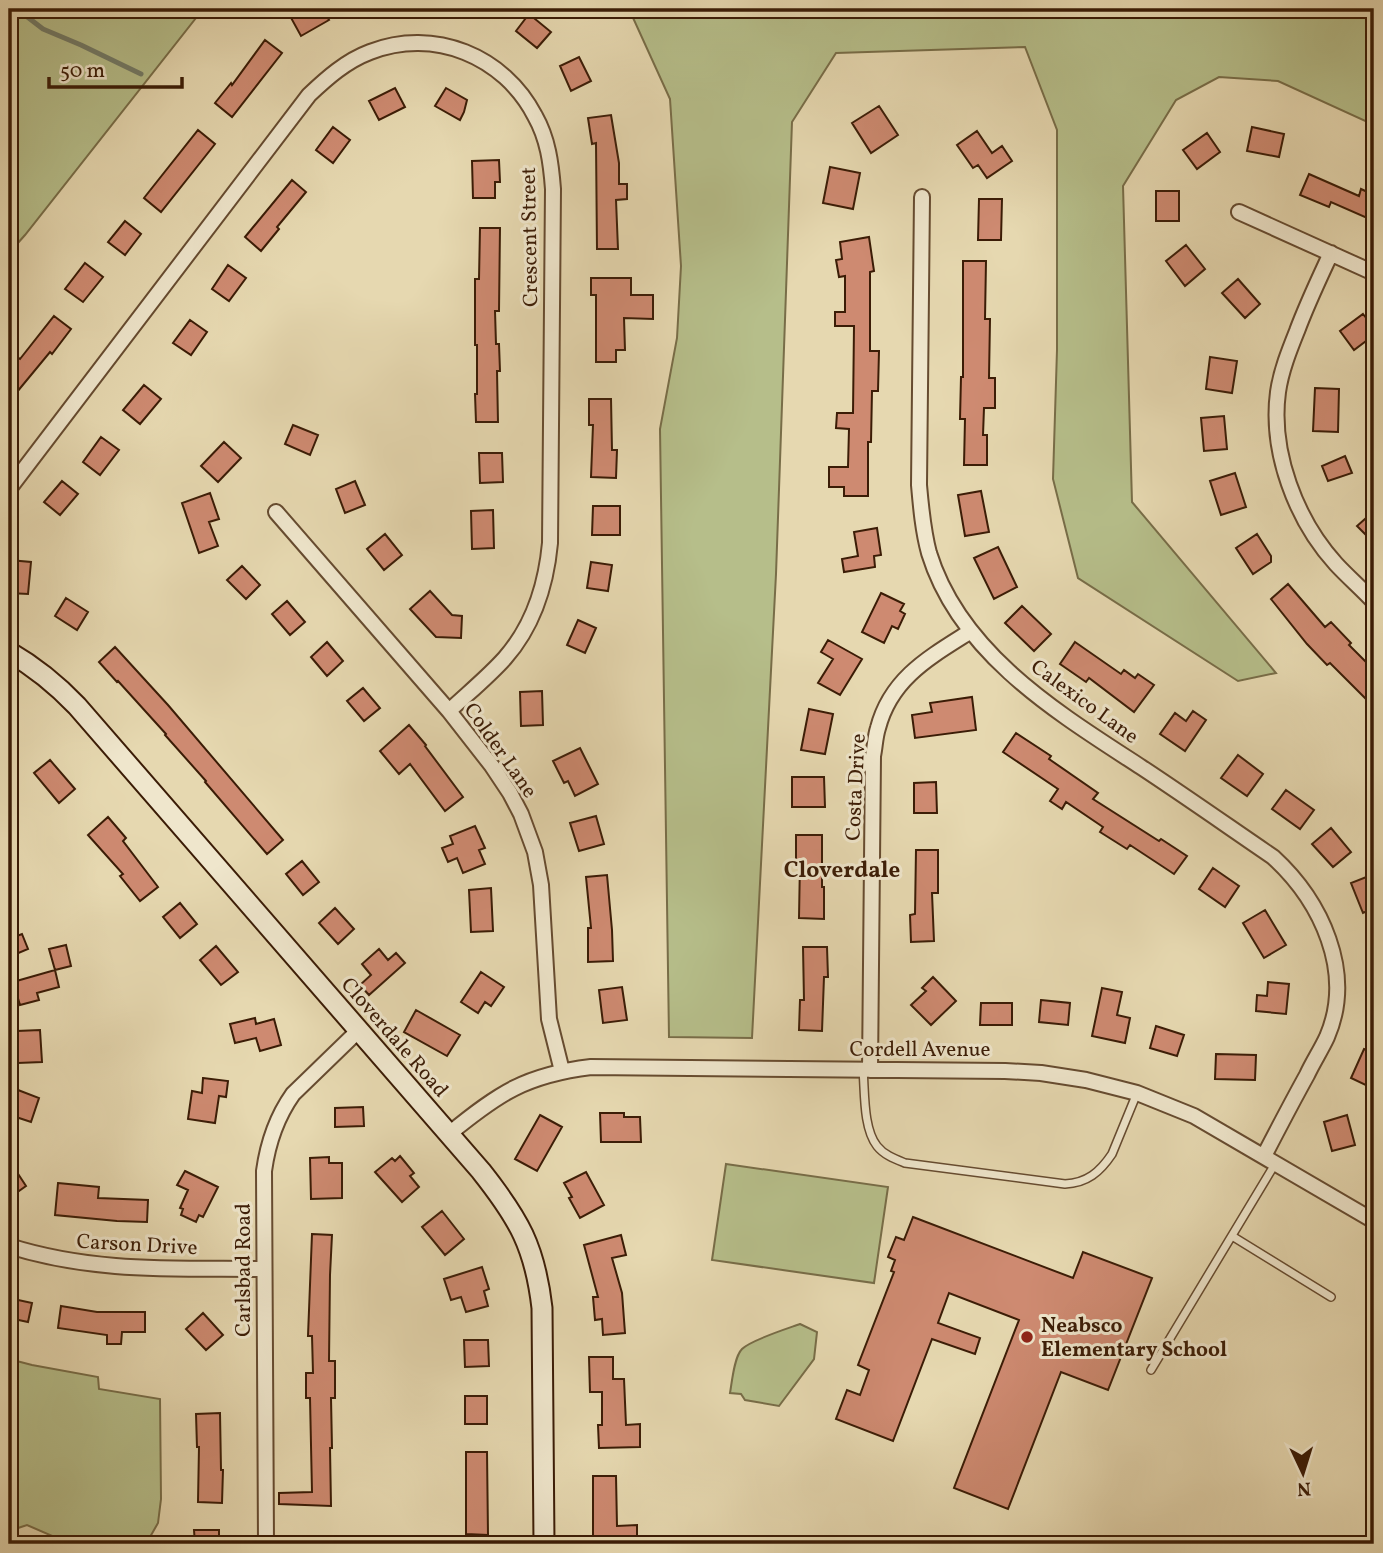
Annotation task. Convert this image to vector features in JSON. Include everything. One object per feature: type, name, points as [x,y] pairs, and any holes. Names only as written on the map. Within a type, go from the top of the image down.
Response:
[{"type":"street","name":"Crescent Street","points":[[9,489],[309,95],[351,61],[387,46],[435,44],[476,56],[496,69],[526,100],[545,139],[551,163],[550,543],[542,592],[525,630],[504,659],[449,711]]},
{"type":"street","name":"Calexico Lane","points":[[922,197],[919,471],[921,516],[929,552],[951,603],[971,631],[1003,666],[1041,699],[1273,857],[1301,887],[1329,938],[1336,965],[1334,1013],[1327,1035],[1270,1160]]},
{"type":"street","points":[[1239,212],[1374,273]]},
{"type":"street","points":[[1331,253],[1311,294],[1284,363],[1276,410],[1278,435],[1291,489],[1301,512],[1336,564],[1374,602]]},
{"type":"street","name":"Colder Lane","points":[[276,512],[481,750],[521,814],[535,852],[542,893],[550,1019],[562,1070]]},
{"type":"street","name":"Costa Drive","points":[[867,1070],[873,755],[877,729],[897,688],[912,671],[971,631]]},
{"type":"street","name":"Cloverdale Road","points":[[9,652],[55,683],[77,706],[449,1134],[504,1200],[521,1228],[531,1250],[539,1279],[542,1308],[544,1544]]},
{"type":"street","name":"Carlsbad Road","points":[[266,1544],[264,1171],[267,1152],[274,1128],[293,1094],[359,1030]]},
{"type":"street","name":"Cordell Avenue","points":[[449,1134],[514,1087],[562,1070],[591,1067],[1041,1073],[1086,1080],[1137,1093],[1194,1116],[1374,1221]]},
{"type":"street","name":"Carson Drive","points":[[9,1246],[57,1259],[111,1266],[264,1269]]},
{"type":"lane","points":[[867,1070],[867,1122],[878,1148],[892,1158],[905,1163],[1065,1184],[1083,1181],[1095,1175],[1106,1163],[1137,1093]]},
{"type":"lane","points":[[1151,1370],[1232,1236],[1270,1160]]},
{"type":"lane","points":[[1232,1236],[1331,1297]]},
{"type":"green space","points":[[9,9],[203,9],[9,253]]},
{"type":"green space","points":[[629,9],[1374,9],[1374,125],[1278,81],[1219,77],[1176,100],[1123,186],[1132,502],[1276,673],[1238,681],[1078,578],[1053,479],[1057,350],[1057,130],[1025,47],[836,53],[792,122],[776,574],[752,1038],[669,1037],[660,429],[677,338],[681,266],[670,99]]},
{"type":"green space","points":[[726,1164],[888,1187],[874,1283],[712,1260]]},
{"type":"green space","points":[[800,1324],[817,1332],[814,1359],[779,1406],[745,1400],[741,1394],[730,1393],[735,1364],[742,1349],[761,1338]]},
{"type":"green space","points":[[9,1359],[98,1377],[99,1389],[160,1399],[161,1499],[158,1523],[146,1544],[67,1544],[27,1525],[9,1531]]},
{"type":"building","points":[[303,9],[322,9],[329,20],[301,36],[290,16]]},
{"type":"building","points":[[529,14],[551,32],[537,48],[516,31]]},
{"type":"building","points":[[265,40],[282,53],[232,117],[215,103],[231,83],[232,85]]},
{"type":"building","points":[[579,57],[591,81],[571,91],[560,66]]},
{"type":"building","points":[[395,88],[405,107],[379,120],[369,101]]},
{"type":"building","points":[[446,88],[467,100],[460,120],[435,106]]},
{"type":"building","points":[[879,106],[898,135],[871,153],[852,123]]},
{"type":"building","points":[[611,115],[619,163],[619,184],[627,184],[627,199],[616,200],[618,249],[597,249],[596,143],[592,144],[588,118]]},
{"type":"building","points":[[333,127],[350,140],[333,163],[316,150]]},
{"type":"building","points":[[1252,127],[1284,134],[1279,157],[1247,151]]},
{"type":"building","points":[[198,130],[215,144],[161,212],[144,198]]},
{"type":"building","points":[[977,131],[992,153],[1002,146],[1012,161],[987,178],[978,165],[973,168],[957,145]]},
{"type":"building","points":[[1207,133],[1220,152],[1197,169],[1183,150]]},
{"type":"building","points":[[499,160],[500,182],[495,182],[495,198],[473,198],[472,161]]},
{"type":"building","points":[[830,167],[860,173],[853,209],[823,203]]},
{"type":"building","points":[[1309,174],[1359,196],[1361,189],[1374,195],[1374,221],[1331,202],[1329,207],[1300,195]]},
{"type":"building","points":[[292,180],[306,192],[261,251],[245,237]]},
{"type":"building","points":[[1156,191],[1179,191],[1179,221],[1156,221]]},
{"type":"building","points":[[979,199],[1002,199],[1001,240],[978,240]]},
{"type":"building","points":[[125,221],[141,234],[125,255],[108,242]]},
{"type":"building","points":[[480,228],[500,228],[499,311],[495,311],[500,371],[497,371],[498,422],[476,422],[475,279],[479,279]]},
{"type":"building","points":[[869,237],[874,271],[870,272],[870,351],[879,351],[878,391],[872,391],[871,442],[868,442],[868,496],[844,496],[844,487],[829,487],[829,467],[848,467],[849,429],[836,428],[837,413],[853,413],[854,326],[835,326],[835,312],[845,312],[845,276],[839,277],[836,260],[842,259],[840,242]]},
{"type":"building","points":[[1186,245],[1205,269],[1185,286],[1166,261]]},
{"type":"building","points":[[963,261],[986,261],[985,319],[990,319],[989,378],[995,378],[995,408],[984,408],[983,435],[987,435],[987,465],[964,465],[965,419],[960,419],[963,377]]},
{"type":"building","points":[[85,263],[103,277],[83,302],[65,289]]},
{"type":"building","points":[[228,265],[246,278],[229,301],[212,289]]},
{"type":"building","points":[[591,278],[631,278],[631,295],[653,295],[653,319],[624,318],[625,350],[616,350],[616,362],[596,362],[596,295],[591,295]]},
{"type":"building","points":[[1238,279],[1260,304],[1245,318],[1222,293]]},
{"type":"building","points":[[1363,314],[1374,328],[1374,335],[1354,350],[1340,331]]},
{"type":"building","points":[[54,316],[71,329],[17,392],[9,385],[9,351],[20,359]]},
{"type":"building","points":[[190,320],[207,332],[191,355],[173,343]]},
{"type":"building","points":[[1210,357],[1237,361],[1232,393],[1206,389]]},
{"type":"building","points":[[144,385],[161,399],[140,424],[123,410]]},
{"type":"building","points":[[1315,388],[1339,389],[1338,432],[1313,431]]},
{"type":"building","points":[[589,399],[611,399],[612,450],[617,450],[616,478],[591,477],[593,425],[589,425]]},
{"type":"building","points":[[1224,416],[1227,449],[1204,451],[1201,418]]},
{"type":"building","points":[[293,425],[318,435],[310,455],[285,444]]},
{"type":"building","points":[[101,437],[119,450],[100,475],[83,462]]},
{"type":"building","points":[[224,442],[241,458],[218,482],[201,466]]},
{"type":"building","points":[[479,453],[502,453],[503,482],[480,483]]},
{"type":"building","points":[[1345,456],[1352,473],[1328,481],[1322,466]]},
{"type":"building","points":[[1235,473],[1246,507],[1221,515],[1210,481]]},
{"type":"building","points":[[62,481],[78,494],[60,515],[44,502]]},
{"type":"building","points":[[355,481],[365,505],[345,513],[336,489]]},
{"type":"building","points":[[981,491],[989,532],[965,536],[958,495]]},
{"type":"building","points":[[210,493],[219,519],[209,522],[218,546],[199,553],[182,503]]},
{"type":"building","points":[[593,506],[620,506],[620,535],[592,535]]},
{"type":"building","points":[[493,510],[494,548],[472,549],[471,511]]},
{"type":"building","points":[[1374,511],[1374,543],[1357,526]]},
{"type":"building","points":[[877,528],[881,555],[874,556],[875,567],[844,572],[842,559],[858,556],[854,532]]},
{"type":"building","points":[[385,534],[402,555],[384,570],[367,549]]},
{"type":"building","points":[[1257,534],[1271,556],[1271,562],[1253,574],[1236,548]]},
{"type":"building","points":[[998,547],[1017,587],[994,599],[974,558]]},
{"type":"building","points":[[9,560],[31,562],[28,594],[9,593]]},
{"type":"building","points":[[591,562],[612,565],[608,591],[587,588]]},
{"type":"building","points":[[242,566],[260,585],[246,599],[227,580]]},
{"type":"building","points":[[1288,584],[1325,627],[1331,622],[1374,670],[1374,707],[1330,663],[1327,665],[1271,599]]},
{"type":"building","points":[[430,591],[452,615],[462,616],[461,638],[436,637],[410,609]]},
{"type":"building","points":[[881,593],[904,604],[900,611],[905,614],[898,629],[892,626],[884,643],[862,632]]},
{"type":"building","points":[[66,598],[88,612],[77,630],[55,616]]},
{"type":"building","points":[[287,601],[305,622],[290,635],[272,614]]},
{"type":"building","points":[[1022,606],[1051,634],[1034,651],[1005,623]]},
{"type":"building","points":[[578,620],[596,628],[585,653],[567,645]]},
{"type":"building","points":[[828,640],[862,659],[840,695],[818,683],[833,659],[821,652]]},
{"type":"building","points":[[327,642],[343,661],[327,676],[311,657]]},
{"type":"building","points":[[1075,642],[1121,674],[1124,670],[1135,678],[1138,674],[1154,685],[1134,712],[1089,678],[1086,682],[1060,664]]},
{"type":"building","points":[[115,647],[283,840],[267,854],[166,734],[99,662]]},
{"type":"building","points":[[363,688],[380,708],[364,721],[347,701]]},
{"type":"building","points":[[542,691],[543,725],[521,726],[520,692]]},
{"type":"building","points":[[972,697],[976,730],[915,738],[912,715],[932,712],[930,703]]},
{"type":"building","points":[[809,709],[833,714],[825,754],[801,750]]},
{"type":"building","points":[[1193,711],[1206,720],[1185,751],[1160,734],[1175,713],[1186,721]]},
{"type":"building","points":[[409,725],[463,797],[445,811],[410,764],[399,774],[380,751]]},
{"type":"building","points":[[1016,733],[1051,756],[1049,759],[1098,793],[1093,799],[1187,856],[1174,874],[1130,845],[1127,849],[1100,832],[1103,827],[1066,802],[1062,809],[1050,801],[1058,789],[1003,752]]},
{"type":"building","points":[[580,748],[598,784],[575,796],[568,781],[564,783],[553,761]]},
{"type":"building","points":[[1238,755],[1263,774],[1247,796],[1221,778]]},
{"type":"building","points":[[50,760],[75,789],[59,803],[34,773]]},
{"type":"building","points":[[792,777],[824,777],[825,807],[792,807]]},
{"type":"building","points":[[936,782],[937,813],[914,813],[914,783]]},
{"type":"building","points":[[1286,790],[1314,810],[1300,829],[1272,809]]},
{"type":"building","points":[[596,816],[604,844],[579,851],[570,823]]},
{"type":"building","points":[[108,817],[126,838],[123,841],[158,887],[140,901],[120,876],[123,874],[88,835]]},
{"type":"building","points":[[475,826],[485,848],[479,850],[485,864],[463,873],[457,858],[448,862],[442,848],[453,844],[450,836]]},
{"type":"building","points":[[1331,828],[1351,852],[1333,867],[1312,844]]},
{"type":"building","points":[[796,835],[822,835],[824,919],[799,918],[800,862],[796,862]]},
{"type":"building","points":[[916,850],[938,850],[938,893],[932,893],[934,941],[911,942],[910,915],[915,914]]},
{"type":"building","points":[[302,861],[319,882],[303,895],[286,874]]},
{"type":"building","points":[[1213,868],[1239,886],[1225,907],[1199,889]]},
{"type":"building","points":[[1374,874],[1374,908],[1363,913],[1351,883]]},
{"type":"building","points":[[607,875],[613,961],[588,962],[588,928],[591,928],[586,877]]},
{"type":"building","points":[[491,888],[493,931],[471,932],[469,890]]},
{"type":"building","points":[[180,903],[197,924],[180,938],[163,917]]},
{"type":"building","points":[[335,908],[354,929],[338,944],[319,923]]},
{"type":"building","points":[[1265,910],[1286,945],[1264,958],[1243,923]]},
{"type":"building","points":[[22,934],[28,949],[9,957],[9,939]]},
{"type":"building","points":[[66,945],[71,966],[55,970],[49,949]]},
{"type":"building","points":[[216,946],[238,972],[221,985],[200,960]]},
{"type":"building","points":[[803,947],[827,947],[828,977],[824,977],[822,1031],[799,1030],[800,1000],[804,1000]]},
{"type":"building","points":[[379,949],[388,960],[396,953],[405,963],[369,995],[360,985],[371,975],[362,964]]},
{"type":"building","points":[[55,970],[59,987],[37,993],[39,1000],[20,1005],[13,982]]},
{"type":"building","points":[[481,972],[504,987],[491,1006],[485,1002],[478,1013],[461,1002]]},
{"type":"building","points":[[933,977],[956,1001],[931,1025],[911,1005],[926,991],[922,988]]},
{"type":"building","points":[[1268,982],[1289,984],[1286,1014],[1256,1011],[1257,995],[1267,996]]},
{"type":"building","points":[[622,987],[627,1020],[603,1023],[599,990]]},
{"type":"building","points":[[1102,988],[1122,992],[1117,1015],[1130,1018],[1125,1043],[1092,1036]]},
{"type":"building","points":[[1041,1000],[1070,1003],[1068,1025],[1039,1022]]},
{"type":"building","points":[[981,1003],[1012,1003],[1012,1025],[980,1025]]},
{"type":"building","points":[[416,1010],[460,1035],[447,1056],[404,1032]]},
{"type":"building","points":[[255,1018],[256,1024],[274,1019],[281,1045],[260,1051],[256,1038],[235,1043],[230,1024]]},
{"type":"building","points":[[1156,1026],[1184,1035],[1177,1056],[1150,1048]]},
{"type":"building","points":[[40,1030],[42,1062],[18,1063],[17,1031]]},
{"type":"building","points":[[1364,1049],[1374,1053],[1374,1089],[1351,1078]]},
{"type":"building","points":[[1216,1054],[1256,1055],[1255,1080],[1215,1079]]},
{"type":"building","points":[[203,1078],[228,1081],[226,1097],[219,1096],[215,1123],[188,1119],[192,1091],[202,1093]]},
{"type":"building","points":[[18,1090],[39,1098],[31,1122],[10,1115]]},
{"type":"building","points":[[363,1107],[364,1126],[335,1127],[335,1108]]},
{"type":"building","points":[[600,1113],[624,1113],[624,1117],[640,1117],[641,1142],[601,1142]]},
{"type":"building","points":[[540,1115],[562,1127],[537,1171],[515,1159]]},
{"type":"building","points":[[1347,1115],[1355,1145],[1332,1151],[1324,1122]]},
{"type":"building","points":[[400,1156],[414,1173],[410,1176],[419,1187],[402,1202],[375,1172],[392,1158],[395,1161]]},
{"type":"building","points":[[329,1157],[329,1163],[342,1163],[342,1198],[311,1199],[310,1158]]},
{"type":"building","points":[[9,1160],[26,1186],[9,1198]]},
{"type":"building","points":[[185,1171],[218,1187],[203,1217],[199,1215],[196,1222],[181,1215],[183,1209],[180,1208],[188,1190],[177,1185]]},
{"type":"building","points":[[586,1172],[604,1205],[580,1218],[564,1183]]},
{"type":"building","points":[[58,1183],[99,1187],[98,1198],[148,1200],[147,1222],[55,1215]]},
{"type":"building","points":[[442,1211],[464,1239],[445,1255],[422,1227]]},
{"type":"building","name":"Neabsco Elementary School","points":[[913,1217],[1073,1278],[1083,1252],[1152,1278],[1108,1390],[1061,1372],[1008,1509],[954,1488],[1019,1320],[949,1293],[938,1323],[980,1338],[975,1354],[932,1339],[893,1441],[836,1419],[847,1390],[860,1395],[869,1370],[858,1365],[894,1272],[891,1271],[895,1260],[888,1257],[896,1237],[904,1240]]},
{"type":"building","points":[[312,1234],[332,1235],[329,1361],[335,1361],[335,1398],[331,1398],[331,1506],[279,1504],[279,1493],[312,1492],[310,1398],[306,1398],[306,1373],[313,1373],[312,1336],[308,1336]]},
{"type":"building","points":[[621,1235],[626,1255],[612,1258],[622,1293],[625,1333],[603,1335],[602,1319],[595,1320],[593,1297],[598,1297],[584,1245]]},
{"type":"building","points":[[482,1267],[489,1289],[484,1291],[488,1306],[466,1312],[461,1297],[451,1300],[444,1279]]},
{"type":"building","points":[[9,1298],[32,1303],[28,1322],[9,1318]]},
{"type":"building","points":[[61,1306],[97,1312],[145,1312],[145,1332],[122,1332],[121,1344],[107,1344],[107,1335],[58,1328]]},
{"type":"building","points":[[203,1313],[223,1335],[206,1350],[186,1329]]},
{"type":"building","points":[[464,1340],[488,1340],[489,1366],[465,1367]]},
{"type":"building","points":[[589,1357],[613,1357],[613,1379],[624,1379],[626,1425],[640,1424],[640,1447],[599,1448],[598,1425],[602,1425],[602,1392],[590,1392]]},
{"type":"building","points":[[465,1396],[487,1396],[487,1424],[465,1424]]},
{"type":"building","points":[[220,1413],[222,1503],[198,1502],[199,1447],[196,1414]]},
{"type":"building","points":[[466,1452],[487,1452],[488,1535],[466,1534]]},
{"type":"building","points":[[593,1476],[616,1476],[617,1526],[637,1525],[637,1544],[593,1544]]},
{"type":"building","points":[[194,1530],[219,1530],[219,1544],[195,1544]]},
{"type":"waterway","points":[[17,9],[43,29],[141,74]]},
{"type":"waterway","points":[[1243,9],[1250,9]]},
{"type":"place","name":"Neabsco Elementary School","points":[[1027,1337]]},
{"type":"district","name":"Cloverdale","points":[[842,869]]}]
